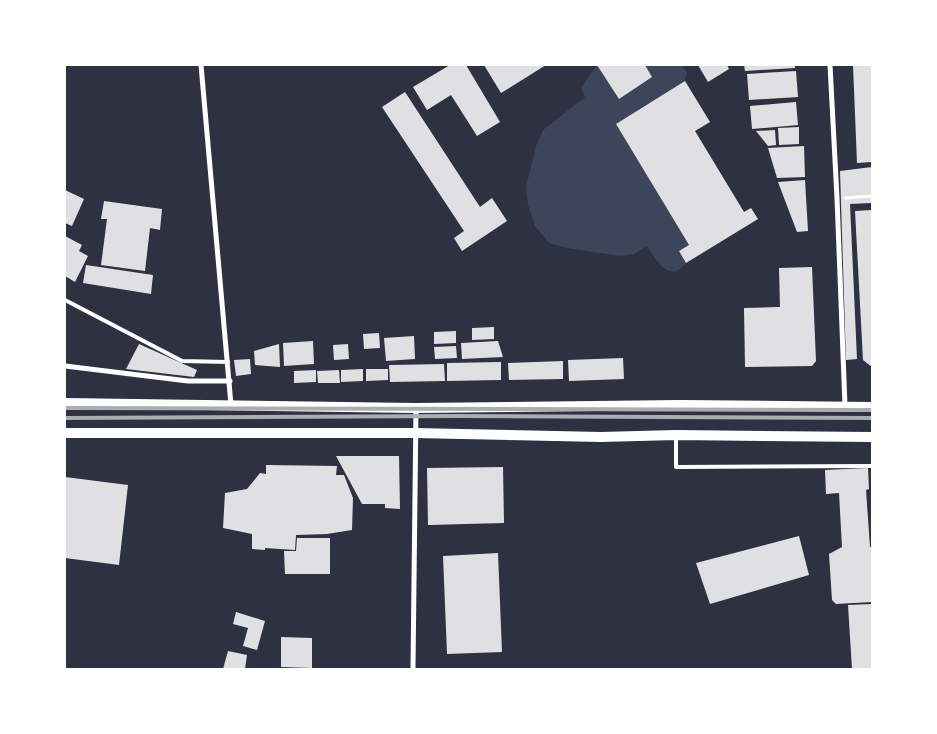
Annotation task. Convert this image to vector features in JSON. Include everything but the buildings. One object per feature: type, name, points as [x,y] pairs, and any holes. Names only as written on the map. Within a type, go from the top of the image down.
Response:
[{"type":"main road","points":[[65,403],[416,408],[681,405],[872,407]]},
{"type":"main road","points":[[65,433],[872,437]]},
{"type":"street","points":[[201,65],[232,405]]},
{"type":"street","points":[[830,65],[837,198],[844,406]]},
{"type":"street","points":[[65,366],[188,381],[230,381]]},
{"type":"street","points":[[413,669],[416,408]]},
{"type":"lane","points":[[65,300],[182,361],[228,362]]},
{"type":"lane","points":[[676,435],[676,468],[872,466]]},
{"type":"path","points":[[837,198],[872,196]]},
{"type":"shaded area","points":[[597,65],[619,99],[652,77],[645,65],[682,65],[687,73],[685,81],[616,124],[689,245],[679,251],[686,263],[680,269],[669,271],[664,268],[659,264],[647,246],[634,254],[620,256],[567,248],[549,243],[535,226],[528,205],[526,187],[536,146],[543,130],[585,97],[581,88]]},
{"type":"railway","points":[[65,408],[872,410]]},
{"type":"railway","points":[[65,418],[457,416],[872,418]]}]
